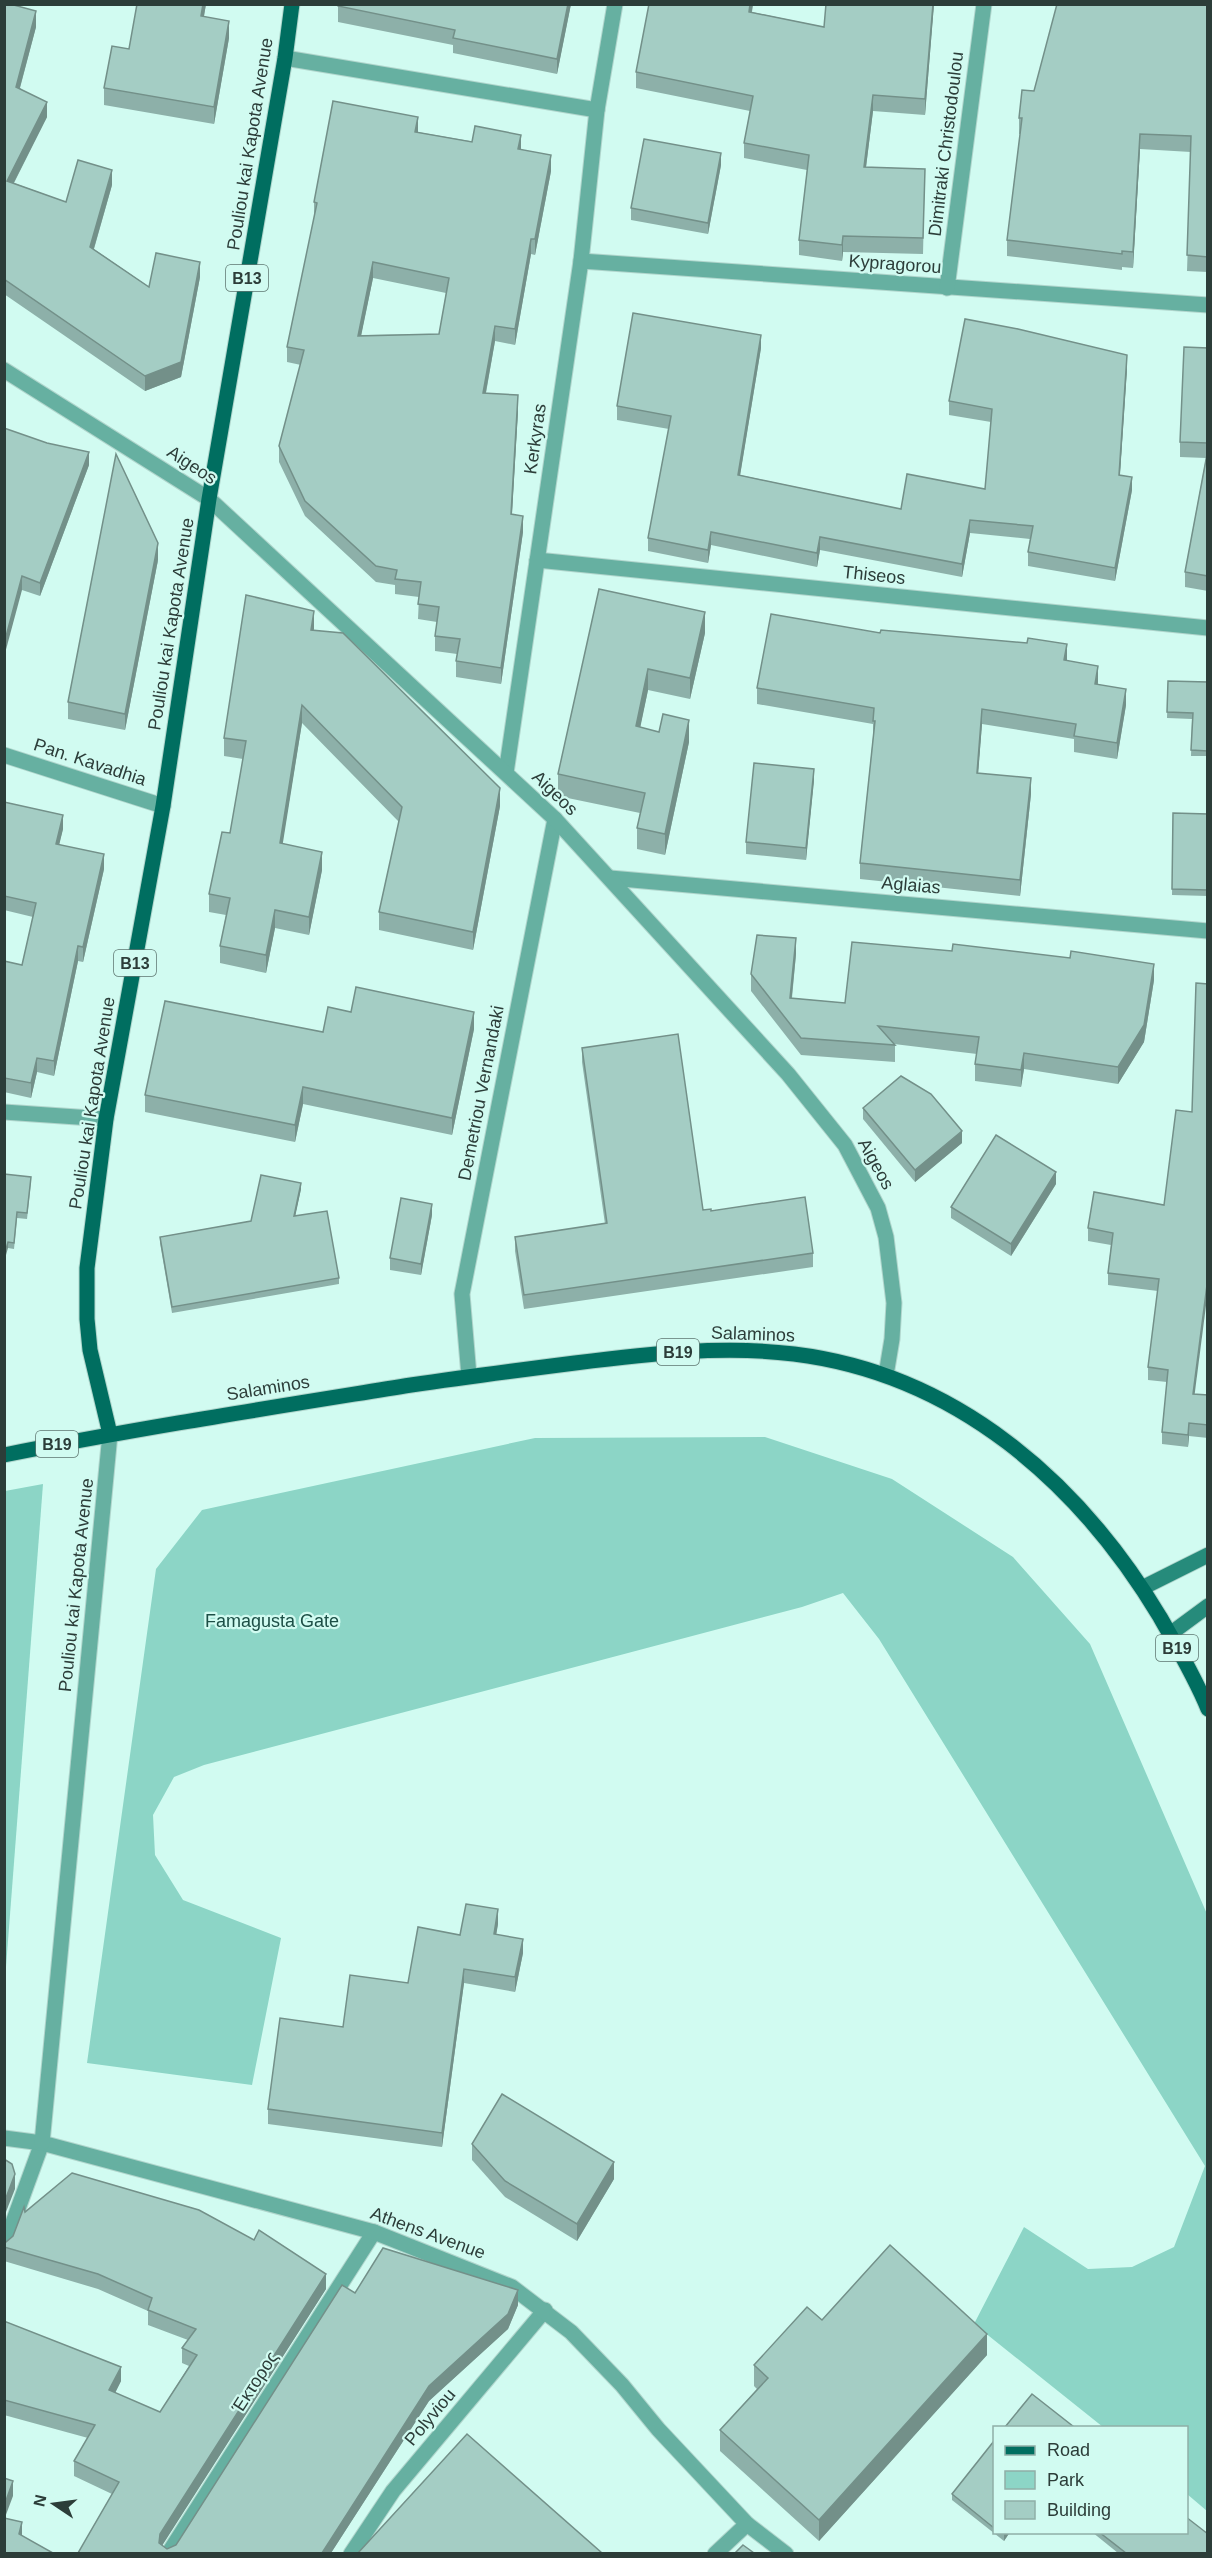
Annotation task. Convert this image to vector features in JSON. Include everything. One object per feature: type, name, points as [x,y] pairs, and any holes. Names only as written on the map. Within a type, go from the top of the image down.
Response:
[{"type":"main road","name":"Pouliou kai Kapota Avenue","points":[[110,1434],[94,1369],[86,1302],[87,1268],[106,1119],[163,806],[209,499],[285,58],[292,4]]},
{"type":"main road","name":"Salaminos","points":[[110,1434],[469,1376],[614,1358],[682,1352],[741,1351],[793,1354],[841,1362],[920,1388],[1003,1438],[1048,1474],[1091,1519],[1142,1588],[1170,1634],[1208,1709]]},
{"type":"main road","name":"B19","points":[[4,1455],[110,1434]]},
{"type":"main road","points":[[1142,1588],[1208,1555]]},
{"type":"main road","points":[[1170,1634],[1208,1606]]},
{"type":"street","name":"Kerkyras","points":[[506,773],[580,261],[597,110],[615,4]]},
{"type":"street","name":"Dimitraki Christodoulou","points":[[947,288],[984,4]]},
{"type":"street","points":[[285,58],[597,110]]},
{"type":"street","name":"Kypragorou","points":[[580,261],[1208,305]]},
{"type":"street","name":"Aigeos","points":[[4,370],[209,499],[555,819],[788,1074],[845,1145],[865,1181],[884,1228],[892,1272],[894,1303],[892,1339],[886,1375]]},
{"type":"street","name":"Thiseos","points":[[537,560],[1208,628]]},
{"type":"street","name":"Pan. Kavadhia","points":[[4,755],[163,806]]},
{"type":"street","name":"Demetriou Vernandaki","points":[[469,1376],[462,1294],[555,819]]},
{"type":"street","name":"Aglaias","points":[[610,878],[1208,932]]},
{"type":"street","points":[[4,1112],[106,1119]]},
{"type":"street","name":"Pouliou kai Kapota Avenue","points":[[4,2247],[42,2143],[110,1434]]},
{"type":"street","name":"Athens Avenue","points":[[4,2138],[42,2143],[374,2232],[503,2282],[545,2310],[571,2332],[747,2524],[786,2553]]},
{"type":"street","name":"Έκτορος","points":[[168,2553],[374,2232]]},
{"type":"street","name":"Polyviou","points":[[351,2553],[393,2491],[545,2310]]},
{"type":"street","points":[[715,2553],[747,2524]]},
{"type":"green space","name":"Famagusta Gate","points":[[765,1437],[892,1479],[1013,1557],[1090,1644],[1207,1914],[1207,2511],[1188,2495],[1188,2426],[1102,2426],[974,2324],[1024,2227],[1088,2269],[1132,2267],[1174,2247],[1205,2166],[879,1639],[843,1593],[802,1607],[204,1765],[174,1777],[153,1815],[155,1855],[183,1900],[281,1938],[252,2085],[87,2063],[156,1569],[202,1510],[535,1438]]},
{"type":"green space","points":[[43,1484],[5,1980],[5,1491]]},
{"type":"building","points":[[4,4],[36,11],[16,87],[47,102],[7,181],[66,202],[78,160],[112,170],[90,247],[149,287],[156,253],[200,262],[181,362],[145,376],[4,279]]},
{"type":"building","points":[[137,4],[203,4],[201,16],[229,21],[214,107],[104,88],[112,46],[129,49]]},
{"type":"building","points":[[338,4],[568,4],[557,59],[453,38],[455,30],[338,6]]},
{"type":"building","points":[[649,4],[750,4],[749,12],[824,27],[826,4],[933,4],[925,99],[873,95],[864,167],[925,169],[923,238],[843,236],[842,245],[799,240],[809,155],[744,143],[753,96],[636,72]]},
{"type":"building","points":[[1057,4],[1208,4],[1208,257],[1187,255],[1191,136],[1140,134],[1133,252],[1122,251],[1122,254],[1007,240],[1022,118],[1019,118],[1022,90],[1034,91]]},
{"type":"building","points":[[333,101],[418,117],[415,132],[472,142],[475,126],[521,135],[518,149],[551,155],[535,239],[531,239],[515,329],[495,326],[483,393],[518,395],[511,514],[523,516],[501,668],[456,661],[460,639],[435,636],[439,607],[418,604],[421,582],[395,579],[397,570],[376,566],[305,501],[279,446],[304,350],[287,347],[317,203],[314,202]],"holes":[[[373,262],[449,278],[439,334],[358,336]]]},
{"type":"building","points":[[644,139],[721,153],[708,223],[631,208]]},
{"type":"building","points":[[633,313],[761,335],[738,475],[901,509],[907,474],[985,489],[992,409],[949,401],[965,319],[1127,355],[1119,475],[1132,477],[1115,568],[1028,552],[1033,526],[970,520],[962,564],[820,537],[817,553],[711,532],[708,550],[648,538],[671,416],[617,406]]},
{"type":"building","points":[[1184,347],[1208,348],[1208,443],[1180,442]]},
{"type":"building","points":[[4,428],[47,443],[89,452],[40,583],[22,576],[4,644]]},
{"type":"building","points":[[1208,449],[1208,576],[1185,572]]},
{"type":"building","points":[[116,454],[158,543],[125,714],[68,702]]},
{"type":"building","points":[[599,589],[705,612],[690,678],[648,669],[636,726],[659,732],[663,714],[689,720],[665,834],[637,828],[645,793],[558,774]]},
{"type":"building","points":[[246,595],[314,611],[311,630],[343,633],[500,788],[473,932],[379,912],[402,807],[302,705],[280,843],[322,852],[309,917],[275,910],[266,955],[220,946],[230,898],[209,894],[222,832],[230,833],[246,741],[224,738]]},
{"type":"building","points":[[771,614],[880,633],[881,630],[1027,643],[1028,638],[1067,644],[1064,660],[1098,666],[1095,684],[1126,689],[1117,743],[1074,736],[1076,724],[982,709],[977,773],[1031,778],[1020,880],[860,863],[875,721],[873,721],[874,708],[757,688]]},
{"type":"building","points":[[1168,681],[1208,682],[1208,751],[1191,750],[1193,713],[1167,712]]},
{"type":"building","points":[[754,763],[814,769],[806,848],[746,842]]},
{"type":"building","points":[[4,802],[63,815],[56,844],[104,854],[83,947],[78,946],[54,1061],[37,1058],[31,1083],[4,1078],[4,961],[22,965],[36,903],[4,896]]},
{"type":"building","points":[[1173,813],[1208,814],[1208,890],[1172,889]]},
{"type":"building","points":[[757,935],[796,938],[790,998],[845,1003],[852,942],[952,951],[953,944],[1070,958],[1071,951],[1154,964],[1144,1025],[1118,1067],[1024,1053],[1021,1070],[975,1064],[979,1037],[878,1026],[895,1045],[801,1038],[751,974]]},
{"type":"building","points":[[1196,983],[1208,984],[1208,1277],[1193,1394],[1208,1395],[1208,1425],[1189,1423],[1188,1435],[1162,1432],[1168,1370],[1148,1367],[1159,1279],[1108,1273],[1113,1233],[1088,1228],[1094,1192],[1164,1205],[1176,1110],[1192,1112]]},
{"type":"building","points":[[356,987],[474,1012],[452,1118],[303,1087],[295,1125],[145,1095],[165,1001],[323,1032],[328,1007],[351,1012]]},
{"type":"building","points":[[678,1034],[703,1210],[711,1209],[711,1211],[805,1197],[813,1253],[524,1295],[515,1237],[607,1223],[582,1048]]},
{"type":"building","points":[[901,1076],[931,1094],[962,1131],[915,1170],[863,1108]]},
{"type":"building","points":[[996,1135],[1056,1172],[1011,1244],[951,1207]]},
{"type":"building","points":[[4,1174],[31,1177],[27,1213],[17,1212],[14,1243],[8,1242],[4,1256]]},
{"type":"building","points":[[261,1175],[301,1183],[294,1216],[327,1211],[339,1278],[172,1307],[160,1237],[251,1221]]},
{"type":"building","points":[[401,1198],[432,1204],[421,1264],[390,1258]]},
{"type":"building","points":[[466,1904],[498,1909],[494,1934],[523,1939],[515,1977],[464,1969],[442,2133],[268,2109],[280,2018],[343,2027],[350,1975],[408,1983],[418,1927],[460,1935]]},
{"type":"building","points":[[502,2094],[614,2162],[577,2224],[505,2181],[472,2144]]},
{"type":"building","points":[[4,2159],[12,2164],[15,2174],[4,2203]]},
{"type":"building","points":[[72,2173],[199,2210],[254,2240],[259,2230],[326,2274],[160,2534],[159,2543],[167,2549],[176,2545],[342,2285],[355,2293],[383,2248],[518,2290],[508,2314],[429,2386],[322,2553],[78,2553],[119,2482],[74,2461],[95,2425],[4,2400],[4,2321],[121,2367],[109,2390],[160,2412],[197,2355],[182,2348],[196,2329],[148,2310],[152,2298],[98,2274],[4,2247],[4,2242],[13,2236],[24,2207],[25,2212]]},
{"type":"building","points":[[890,2245],[987,2334],[819,2520],[720,2430],[768,2378],[754,2365],[807,2307],[822,2320]]},
{"type":"building","points":[[1032,2394],[1073,2426],[1006,2426]]},
{"type":"building","points":[[467,2434],[602,2553],[358,2553]]},
{"type":"building","points":[[993,2442],[993,2527],[952,2494]]},
{"type":"building","points":[[4,2478],[13,2481],[4,2506]]},
{"type":"building","points":[[4,2518],[22,2522],[19,2534],[53,2553],[4,2553]]},
{"type":"building","points":[[1188,2519],[1208,2534],[1208,2553],[1126,2553],[1102,2534],[1188,2534]]},
{"type":"building","points":[[743,2545],[754,2553],[735,2553]]}]
